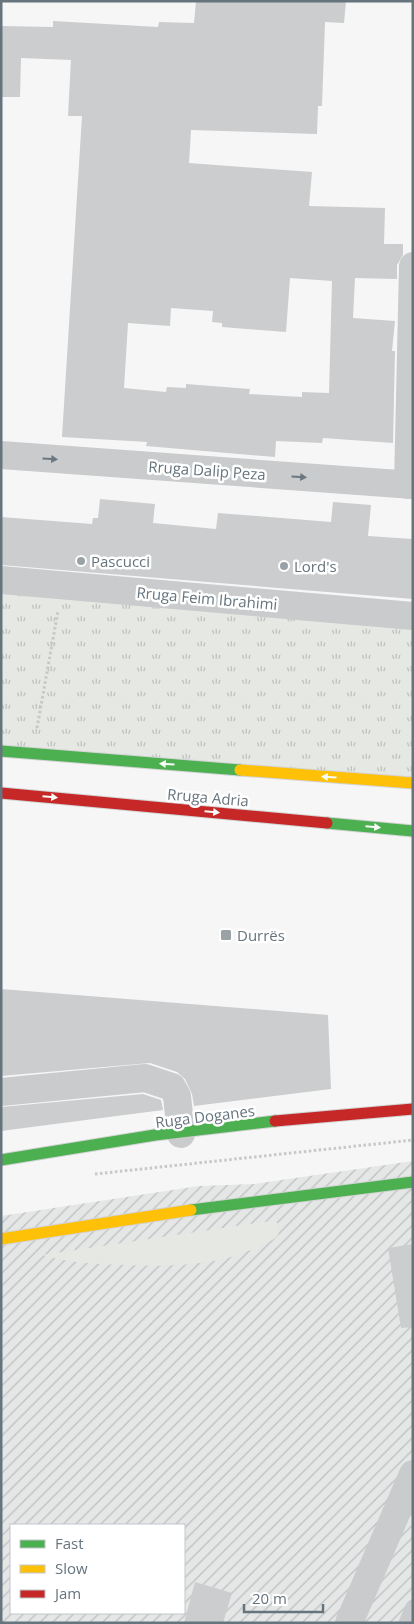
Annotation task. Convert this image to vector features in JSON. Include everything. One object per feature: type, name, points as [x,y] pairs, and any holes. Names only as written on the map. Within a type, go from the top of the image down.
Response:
[{"type":"main road","name":"Rruga Adria","points":[[1,751],[413,783]]},
{"type":"main road","name":"Rruga Adria","points":[[1,793],[413,831]]},
{"type":"main road","name":"Ruga Doganes","points":[[1,1160],[84,1146],[413,1109]]},
{"type":"main road","points":[[1,1239],[184,1211],[413,1182]]},
{"type":"street","points":[[410,485],[413,266]]},
{"type":"street","name":"Rruga Dalip Peza","points":[[1,455],[410,485]]},
{"type":"street","name":"Rruga Feim Ibrahimi","points":[[1,580],[413,616]]},
{"type":"street","points":[[1,1092],[145,1078],[172,1087],[177,1096],[182,1134]]},
{"type":"street","points":[[349,1623],[413,1474]]},
{"type":"lane","points":[[406,1623],[413,1607]]},
{"type":"path","points":[[36,731],[62,585]]},
{"type":"path","points":[[86,1175],[413,1140]]},
{"type":"shaded area","points":[[413,1161],[413,1623],[1,1623],[1,1216],[199,1186],[254,1184]]},
{"type":"green space","points":[[1,591],[413,629],[413,782],[1,745]]},
{"type":"green space","points":[[275,1221],[280,1226],[278,1235],[274,1239],[238,1255],[202,1263],[165,1266],[105,1264],[52,1258],[42,1255]]},
{"type":"building","points":[[196,1],[346,1],[344,23],[325,22],[322,106],[318,106],[317,134],[191,130],[189,163],[312,172],[309,206],[385,208],[384,244],[403,244],[403,255],[397,265],[397,279],[355,278],[353,318],[395,321],[392,351],[395,351],[393,443],[323,438],[322,443],[276,441],[275,457],[146,446],[147,442],[62,437],[82,116],[68,116],[71,60],[21,58],[20,97],[1,97],[1,26],[53,27],[53,21],[158,27],[159,22],[194,23]],"holes":[[[290,278],[332,281],[329,393],[302,392],[302,397],[249,394],[250,389],[186,384],[186,388],[167,387],[166,392],[124,388],[128,323],[170,326],[171,308],[213,311],[212,322],[222,323],[222,327],[286,332]]]},
{"type":"building","points":[[100,499],[155,504],[153,523],[216,529],[218,513],[331,522],[333,502],[371,505],[368,536],[413,539],[413,599],[1,565],[1,517],[92,524],[93,518],[98,518]]},
{"type":"building","points":[[1,989],[328,1015],[331,1089],[194,1106],[192,1094],[185,1079],[177,1072],[150,1063],[1,1076]]},
{"type":"building","points":[[143,1094],[161,1100],[163,1110],[1,1131],[1,1107]]},
{"type":"building","points":[[413,1244],[413,1327],[401,1328],[388,1248]]},
{"type":"building","points":[[195,1582],[232,1593],[223,1623],[184,1623]]},
{"type":"traffic: fast","points":[[1,751],[240,770]]},
{"type":"traffic: fast","points":[[327,823],[413,831]]},
{"type":"traffic: fast","points":[[1,1160],[155,1135],[275,1121]]},
{"type":"traffic: fast","points":[[191,1210],[413,1182]]},
{"type":"traffic: slow","points":[[240,770],[413,783]]},
{"type":"traffic: slow","points":[[1,1239],[191,1210]]},
{"type":"traffic: jam","points":[[1,793],[327,823]]},
{"type":"traffic: jam","points":[[275,1121],[413,1109]]},
{"type":"place","name":"Pascucci","points":[[81,561]]},
{"type":"place","name":"Lord's","points":[[284,566]]},
{"type":"place","name":"Durrës","points":[[226,935]]}]
